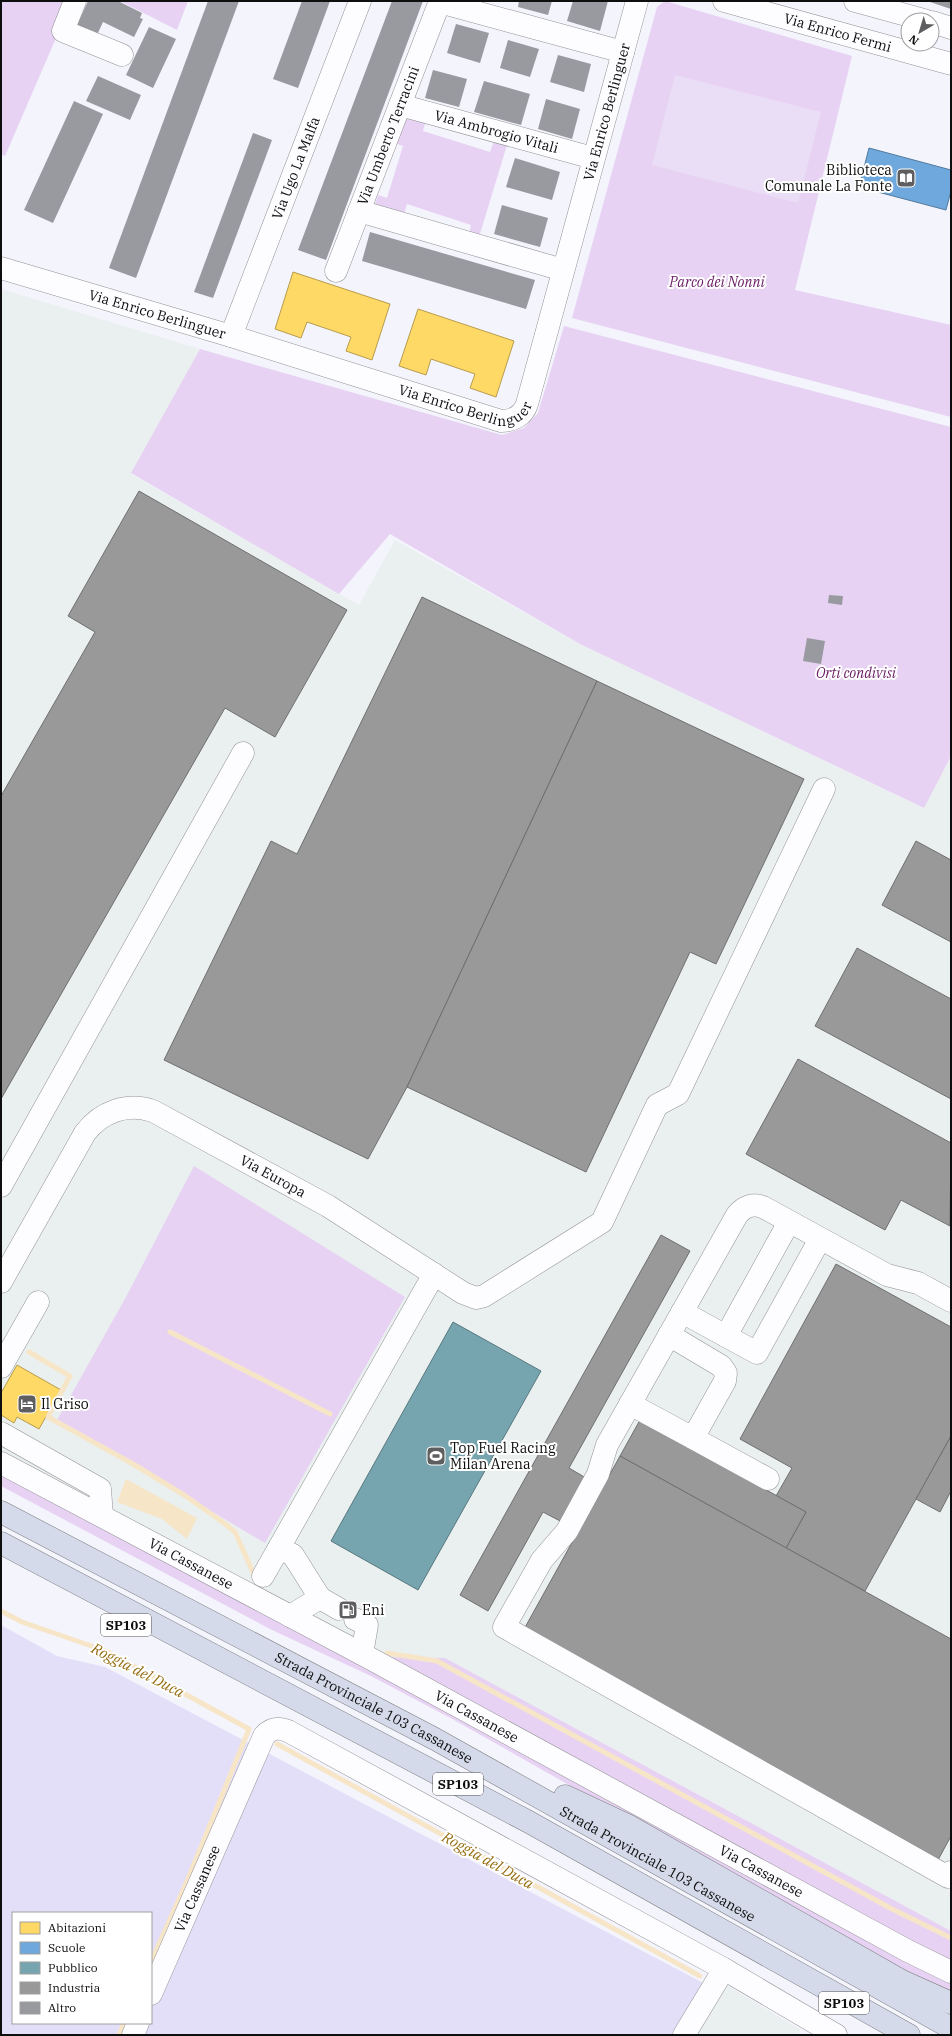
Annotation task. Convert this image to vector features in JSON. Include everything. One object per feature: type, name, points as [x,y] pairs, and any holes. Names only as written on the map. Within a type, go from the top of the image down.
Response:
[{"type":"highway","name":"SP103","points":[[1,1503],[127,1578]]},
{"type":"highway","name":"Strada Provinciale 103 Cassanese","points":[[1,1512],[435,1739],[951,2028]]},
{"type":"highway","name":"Strada Provinciale 103 Cassanese","points":[[1,1543],[529,1822],[909,2035]]},
{"type":"highway","name":"SP103","points":[[1,1559],[127,1625],[258,1678]]},
{"type":"highway","name":"SP103","points":[[435,1739],[629,1826],[902,1981],[951,2003]]},
{"type":"highway","name":"SP103","points":[[796,1971],[892,2035]]},
{"type":"street","points":[[75,1],[63,31],[122,55]]},
{"type":"street","name":"Via Ugo La Malfa","points":[[231,336],[360,1]]},
{"type":"street","name":"Via Enrico Berlinguer","points":[[1,268],[231,336],[501,421],[516,418],[526,407],[637,1]]},
{"type":"street","name":"Via Enrico Fermi","points":[[724,1],[951,64]]},
{"type":"street","points":[[855,1],[883,5],[902,12]]},
{"type":"street","points":[[439,2],[623,52]]},
{"type":"street","name":"Via Umberto Terracini","points":[[336,271],[439,2]]},
{"type":"street","points":[[873,42],[883,5]]},
{"type":"street","points":[[940,25],[951,28]]},
{"type":"street","name":"Via Ambrogio Vitali","points":[[400,105],[593,158]]},
{"type":"street","points":[[359,211],[563,270]]},
{"type":"street","points":[[1,1186],[243,753]]},
{"type":"street","name":"Via Europa","points":[[1,1282],[85,1133],[94,1123],[114,1110],[131,1108],[153,1111],[328,1206],[463,1293],[472,1297],[481,1297],[602,1222],[657,1105],[678,1094],[824,789]]},
{"type":"street","points":[[951,1301],[918,1284],[886,1275],[757,1205],[742,1209],[607,1445],[598,1474],[567,1531],[542,1560],[504,1627],[948,1877],[951,1872]]},
{"type":"street","points":[[726,1336],[789,1222]]},
{"type":"street","points":[[682,1312],[757,1353],[820,1239]]},
{"type":"street","points":[[263,1576],[434,1274]]},
{"type":"street","points":[[1,1367],[38,1302]]},
{"type":"street","points":[[669,1335],[721,1366],[726,1373],[725,1381],[693,1438]]},
{"type":"street","points":[[630,1404],[768,1480]]},
{"type":"street","points":[[1,1433],[100,1489],[102,1516]]},
{"type":"street","points":[[10,1468],[30,1450]]},
{"type":"street","name":"Via Cassanese","points":[[10,1468],[362,1654],[908,1951],[951,1972]]},
{"type":"street","points":[[279,1548],[293,1555],[320,1598],[367,1625],[362,1654]]},
{"type":"street","points":[[290,1616],[320,1598]]},
{"type":"street","name":"Via Cassanese","points":[[152,1992],[264,1736],[270,1730],[279,1728],[288,1731],[724,1969]]},
{"type":"street","points":[[684,2035],[724,1969],[836,2035]]},
{"type":"street","points":[[133,2035],[138,2024]]},
{"type":"shaded area","points":[[675,75],[821,112],[798,203],[652,165]]},
{"type":"shaded area","points":[[1,289],[200,349],[131,474],[359,605],[395,540],[580,644],[923,808],[951,756],[951,1931],[445,1658],[385,1657],[1,1462]]},
{"type":"shaded area","points":[[126,1479],[197,1518],[187,1539],[162,1519],[117,1502]]},
{"type":"shaded area","points":[[1,1625],[57,1656],[105,1667],[707,1985],[678,2035],[1,2035]]},
{"type":"shaded area","points":[[723,1983],[801,2030],[798,2035],[691,2035]]},
{"type":"green space","points":[[1,1],[72,1],[5,156],[1,154]]},
{"type":"green space","points":[[120,1],[188,1],[177,30]]},
{"type":"green space","name":"Parco dei Nonni","points":[[665,1],[852,56],[795,290],[951,325],[951,417],[572,318],[657,7]]},
{"type":"green space","points":[[403,112],[426,120],[423,131],[490,152],[494,141],[507,145],[479,237],[469,234],[471,225],[407,204],[404,214],[375,204],[378,195],[387,198],[403,146],[394,143]]},
{"type":"green space","name":"Orti condivisi","points":[[564,326],[951,427],[951,756],[924,808],[580,644],[390,534],[339,594],[131,473],[200,349],[502,435],[524,428],[538,413]]},
{"type":"green space","points":[[194,1166],[405,1297],[265,1543],[57,1420],[126,1297]]},
{"type":"green space","points":[[1,1476],[371,1669],[951,1981],[951,1994],[879,1960],[454,1720],[373,1677],[272,1630],[1,1486]]},
{"type":"green space","points":[[385,1657],[445,1658],[951,1931],[951,1966]]},
{"type":"building: Abitazioni","points":[[293,272],[390,304],[372,360],[346,351],[351,337],[307,322],[301,338],[275,329]]},
{"type":"building: Abitazioni","points":[[418,309],[514,341],[496,397],[470,388],[475,374],[431,359],[426,375],[399,366]]},
{"type":"building: Abitazioni","name":"Il Griso","points":[[17,1365],[61,1390],[39,1429],[17,1417],[14,1423],[1,1415],[1,1393]]},
{"type":"building: Scuole","name":"Biblioteca Comunale La Fonte","points":[[869,148],[951,170],[951,191],[946,210],[859,187]]},
{"type":"building: Pubblico","name":"Top Fuel Racing Milan Arena","points":[[453,1322],[541,1371],[418,1590],[331,1541]]},
{"type":"building: Industria","points":[[139,491],[347,610],[275,737],[225,708],[1,1099],[1,796],[95,632],[68,616]]},
{"type":"building: Industria","points":[[422,597],[597,681],[407,1087],[368,1159],[164,1060],[271,841],[297,854]]},
{"type":"building: Industria","points":[[597,681],[804,779],[716,964],[690,952],[586,1172],[407,1087]]},
{"type":"building: Industria","points":[[916,841],[951,860],[951,942],[882,905]]},
{"type":"building: Industria","points":[[857,948],[951,999],[951,1099],[815,1026]]},
{"type":"building: Industria","points":[[798,1059],[951,1143],[950,1226],[901,1200],[885,1230],[746,1154]]},
{"type":"building: Industria","points":[[661,1235],[690,1251],[569,1468],[586,1478],[562,1522],[543,1512],[488,1611],[460,1595]]},
{"type":"building: Industria","points":[[836,1264],[951,1327],[951,1436],[865,1591],[786,1548],[806,1512],[776,1496],[792,1468],[740,1439]]},
{"type":"building: Industria","points":[[640,1420],[806,1512],[786,1548],[620,1456]]},
{"type":"building: Industria","points":[[951,1436],[951,1491],[940,1512],[916,1499]]},
{"type":"building: Industria","points":[[620,1456],[951,1639],[951,1836],[938,1860],[523,1631]]},
{"type":"building: Altro","points":[[88,1],[118,1],[142,13],[140,18],[143,19],[134,37],[103,22],[97,35],[77,25]]},
{"type":"building: Altro","points":[[208,1],[239,1],[136,278],[109,268]]},
{"type":"building: Altro","points":[[302,1],[330,1],[298,88],[273,79]]},
{"type":"building: Altro","points":[[392,1],[423,1],[326,260],[298,250]]},
{"type":"building: Altro","points":[[519,1],[552,1],[548,15],[518,7]]},
{"type":"building: Altro","points":[[573,1],[608,1],[600,31],[567,21]]},
{"type":"building: Altro","points":[[927,1],[951,1],[951,9]]},
{"type":"building: Altro","points":[[456,24],[489,33],[480,63],[447,53]]},
{"type":"building: Altro","points":[[149,27],[176,39],[153,88],[126,75]]},
{"type":"building: Altro","points":[[508,40],[539,49],[530,77],[500,68]]},
{"type":"building: Altro","points":[[558,55],[591,64],[584,92],[550,82]]},
{"type":"building: Altro","points":[[433,70],[467,79],[459,107],[425,98]]},
{"type":"building: Altro","points":[[98,76],[141,95],[130,120],[86,101]]},
{"type":"building: Altro","points":[[484,81],[530,94],[521,125],[474,112]]},
{"type":"building: Altro","points":[[546,99],[580,109],[572,139],[538,129]]},
{"type":"building: Altro","points":[[74,101],[103,114],[53,223],[24,210]]},
{"type":"building: Altro","points":[[253,133],[272,140],[213,298],[194,292]]},
{"type":"building: Altro","points":[[515,158],[560,172],[552,200],[506,187]]},
{"type":"building: Altro","points":[[502,205],[548,218],[540,247],[494,234]]},
{"type":"building: Altro","points":[[370,232],[535,280],[526,309],[362,261]]},
{"type":"building: Altro","points":[[829,595],[843,596],[842,605],[828,603]]},
{"type":"building: Altro","points":[[807,638],[825,641],[821,664],[803,661]]},
{"type":"waterway","points":[[170,1332],[330,1414]]},
{"type":"waterway","points":[[29,1352],[70,1376],[48,1417],[133,1464],[184,1495],[224,1523],[235,1532],[255,1577]]},
{"type":"waterway","name":"Roggia del Duca","points":[[1,1611],[22,1622],[106,1651],[249,1729],[188,1879],[152,1960]]},
{"type":"waterway","points":[[387,1653],[437,1661],[890,1908],[951,1938]]},
{"type":"waterway","name":"Roggia del Duca","points":[[277,1744],[700,1976]]},
{"type":"waterway","points":[[119,2035],[124,2024]]},
{"type":"place","name":"Biblioteca Comunale La Fonte","points":[[906,178]]},
{"type":"place","name":"Il Griso","points":[[27,1404]]},
{"type":"place","name":"Top Fuel Racing Milan Arena","points":[[436,1456]]},
{"type":"place","name":"Eni","points":[[348,1610]]}]
